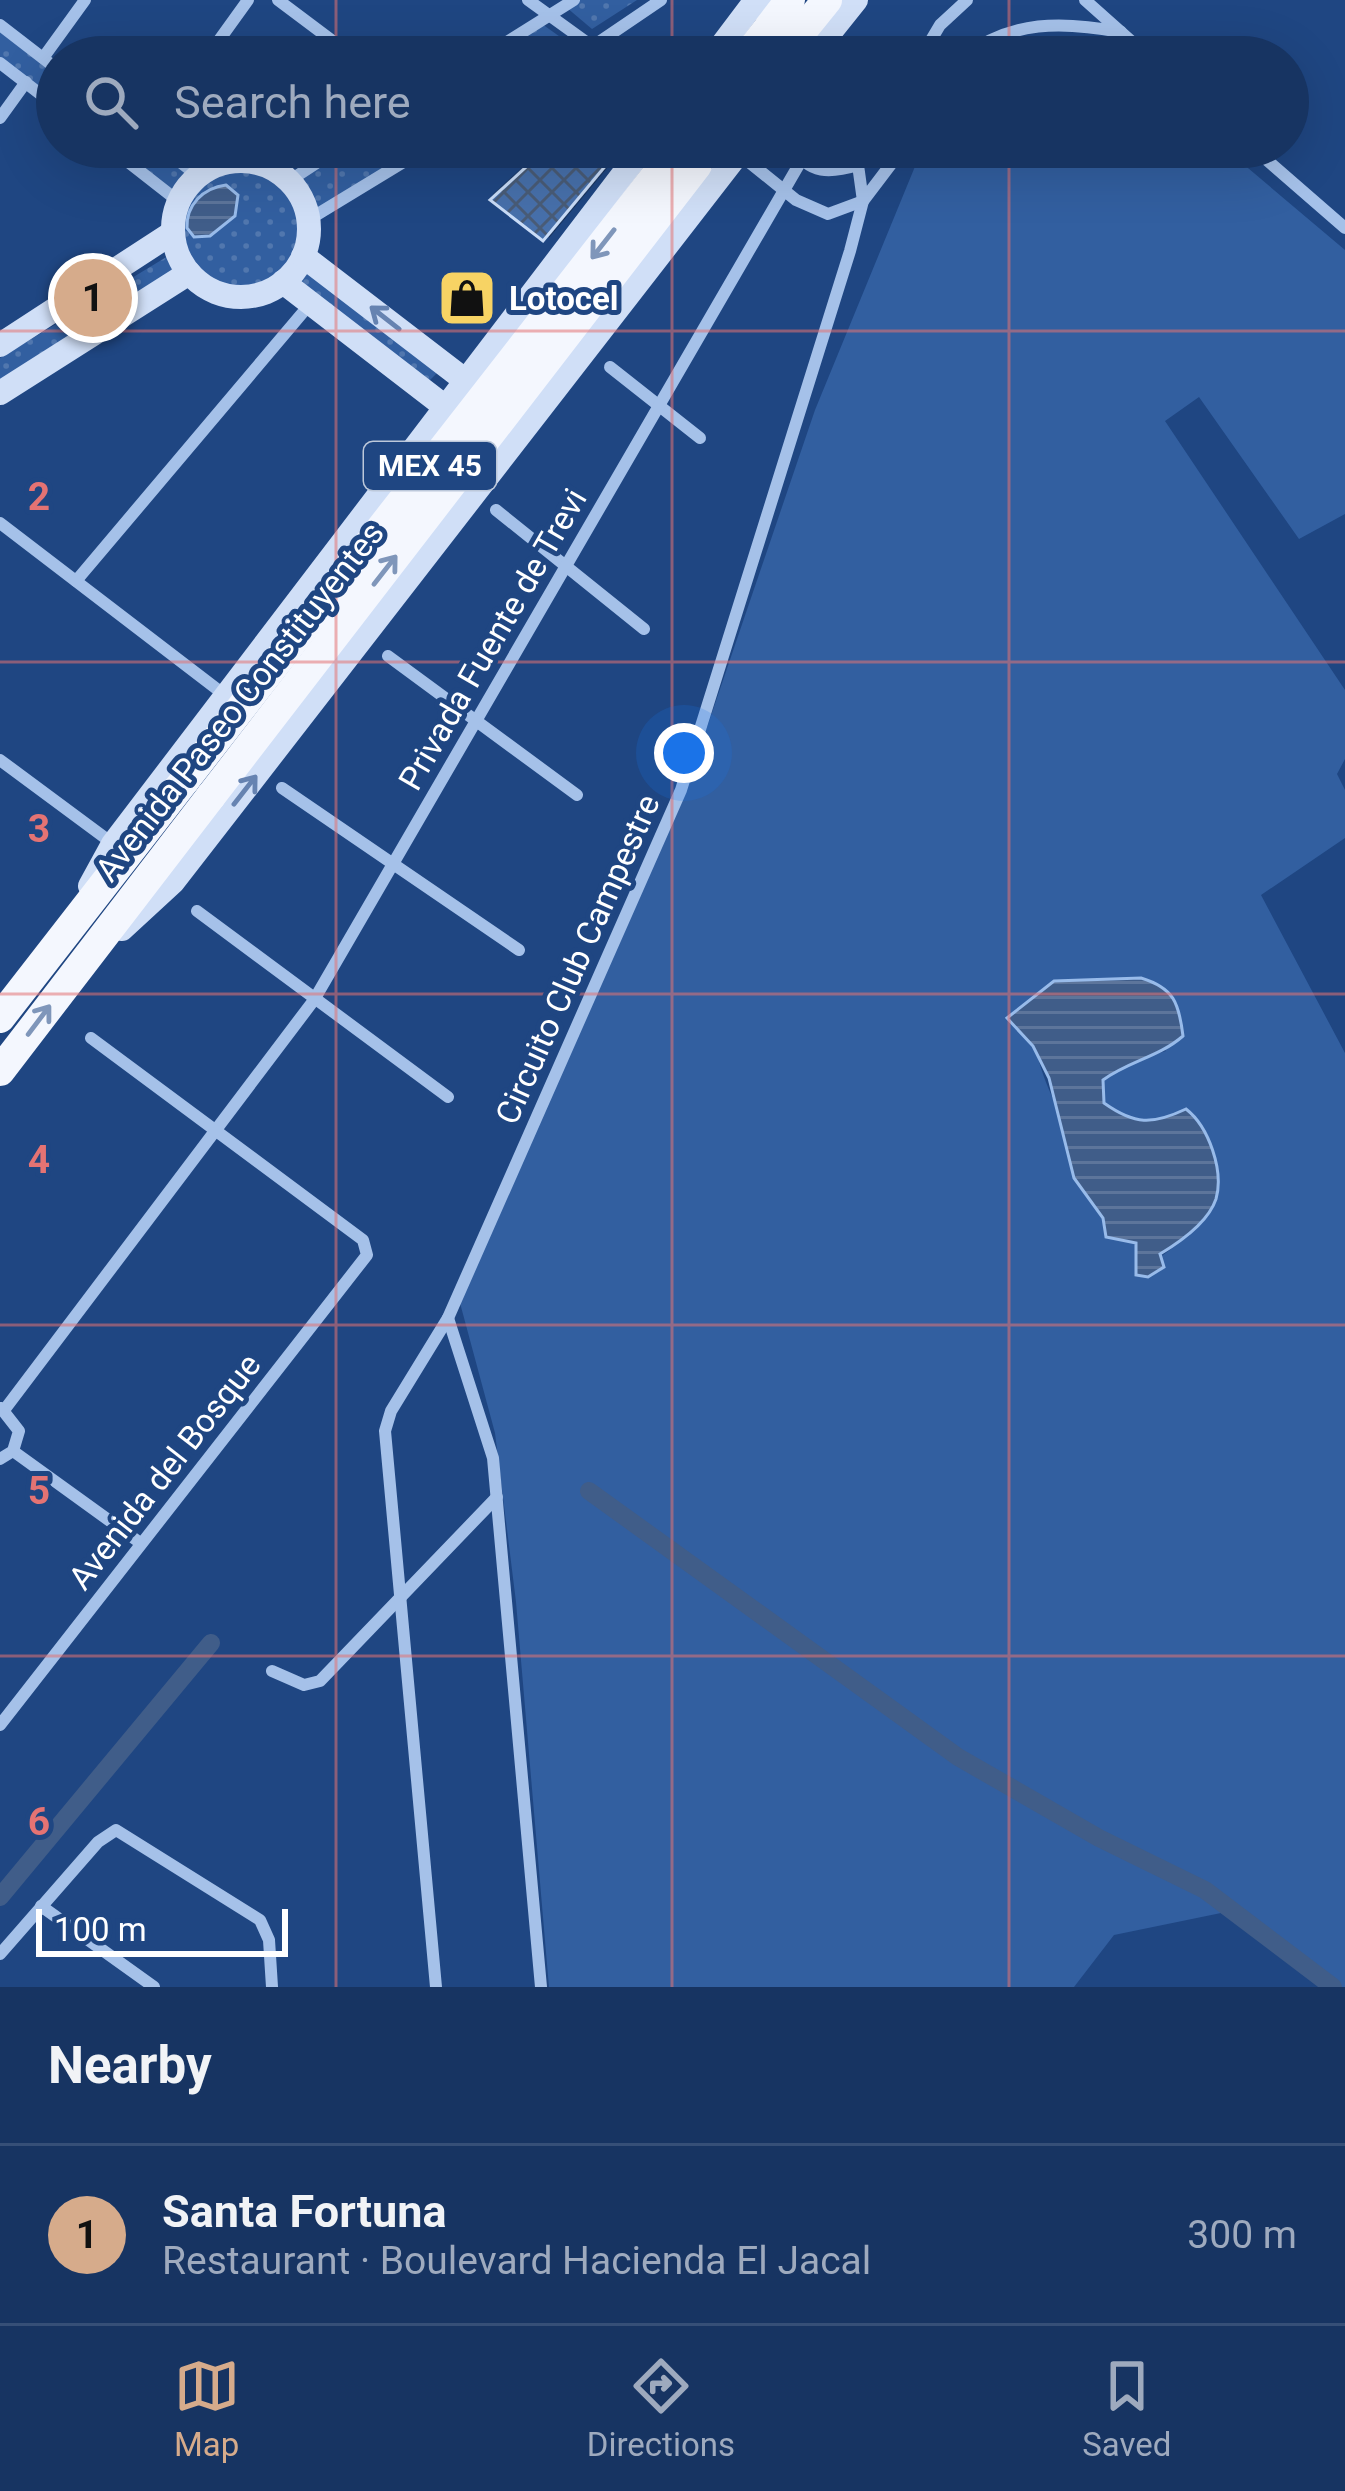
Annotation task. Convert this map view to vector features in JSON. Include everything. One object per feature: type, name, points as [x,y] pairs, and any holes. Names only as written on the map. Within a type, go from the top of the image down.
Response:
[{"type":"highway","points":[[762,36],[790,0]]},
{"type":"highway","points":[[798,36],[826,0]]},
{"type":"highway","name":"Avenida Paseo Constituyentes","points":[[0,1071],[78,968],[198,788],[663,168]]},
{"type":"highway","name":"Avenida Paseo Constituyentes","points":[[0,1018],[56,946],[198,788],[714,168]]},
{"type":"main road","points":[[730,36],[760,0],[768,21],[781,36]]},
{"type":"main road","points":[[828,36],[856,0]]},
{"type":"main road","points":[[213,168],[198,176],[178,202],[172,233],[189,274],[212,291],[232,296],[257,295],[284,282],[303,256],[308,220],[289,181],[262,168]]},
{"type":"main road","points":[[56,946],[113,844],[628,168]]},
{"type":"main road","points":[[78,968],[173,882],[506,454],[716,168]]},
{"type":"main road","points":[[0,345],[172,233]]},
{"type":"main road","points":[[303,256],[466,381]]},
{"type":"main road","points":[[0,393],[189,274]]},
{"type":"main road","points":[[284,282],[506,454]]},
{"type":"street","points":[[59,36],[86,0]]},
{"type":"street","points":[[222,36],[248,0]]},
{"type":"street","points":[[278,0],[326,36]]},
{"type":"street","points":[[528,0],[579,36]]},
{"type":"street","points":[[516,36],[574,0]]},
{"type":"street","points":[[610,36],[661,0]]},
{"type":"street","points":[[933,36],[967,0]]},
{"type":"street","points":[[1085,0],[1125,36]]},
{"type":"street","points":[[0,25],[36,53]]},
{"type":"street","points":[[995,36],[1021,28],[1082,25],[1121,32]]},
{"type":"street","points":[[0,63],[36,90]]},
{"type":"street","points":[[0,118],[26,82]]},
{"type":"street","points":[[135,168],[178,202]]},
{"type":"street","points":[[188,168],[198,176]]},
{"type":"street","points":[[289,181],[309,168]]},
{"type":"street","points":[[308,220],[393,168]]},
{"type":"street","points":[[754,168],[784,191],[828,214],[863,201]]},
{"type":"street","name":"Privada Fuente de Trevi","points":[[2,1408],[314,1000],[797,168]]},
{"type":"street","name":"Circuito Club Campestre","points":[[858,168],[863,201]]},
{"type":"street","name":"Circuito Club Campestre","points":[[436,1987],[385,1431],[391,1411],[448,1318],[681,790],[863,201],[888,168]]},
{"type":"street","points":[[1276,168],[1345,228]]},
{"type":"street","points":[[76,581],[311,303]]},
{"type":"street","points":[[610,367],[700,438]]},
{"type":"street","points":[[496,510],[644,629]]},
{"type":"street","points":[[0,523],[226,696]]},
{"type":"street","points":[[388,656],[577,796]]},
{"type":"street","points":[[0,760],[113,844]]},
{"type":"street","points":[[282,788],[518,950]]},
{"type":"street","points":[[197,911],[448,1097]]},
{"type":"street","points":[[91,1038],[212,1131]]},
{"type":"street","name":"Avenida del Bosque","points":[[0,1725],[139,1542],[365,1261],[363,1240],[212,1131]]},
{"type":"street","points":[[448,1318],[493,1458],[541,1987]]},
{"type":"street","points":[[0,1459],[13,1451],[19,1431],[2,1408]]},
{"type":"street","points":[[13,1451],[139,1542]]},
{"type":"street","points":[[272,1671],[304,1684],[320,1681],[497,1497]]},
{"type":"street","points":[[0,1954],[107,1833],[126,1833],[266,1929],[272,1987]]},
{"type":"street","points":[[41,1906],[154,1987]]},
{"type":"shaded area","points":[[579,0],[637,0],[592,29],[566,7]]},
{"type":"shaded area","points":[[542,24],[559,36],[523,36]]},
{"type":"shaded area","points":[[0,32],[36,60],[36,87],[0,60]]},
{"type":"shaded area","points":[[142,168],[183,168],[193,175],[179,195]]},
{"type":"shaded area","points":[[212,168],[270,168],[297,191],[307,216],[304,255],[289,277],[267,292],[241,297],[215,292],[193,277],[178,255],[173,229],[178,203],[193,181]]},
{"type":"shaded area","points":[[316,168],[384,168],[311,213],[297,180]]},
{"type":"shaded area","points":[[914,168],[1248,168],[1345,250],[1345,514],[1299,539],[1199,397],[1165,421],[1345,690],[1345,759],[1337,774],[1345,790],[1345,838],[1261,895],[1345,1053],[1345,1987],[1327,1987],[1221,1913],[1114,1935],[1074,1987],[549,1987],[516,1602],[495,1433],[460,1303],[685,792],[815,410]],"holes":[[[1054,981],[1085,982],[1166,1051],[1126,1063],[1103,1080],[1104,1103],[1133,1123],[1163,1120],[1190,1235],[1136,1275],[1133,1238],[1079,1147],[1043,1073],[1034,1038],[1037,1007]]]},
{"type":"shaded area","points":[[226,185],[238,195],[235,216],[210,236],[194,237],[187,228],[193,205],[210,190]]},
{"type":"shaded area","points":[[173,253],[182,272],[0,385],[0,358]]},
{"type":"shaded area","points":[[308,273],[442,368],[429,381],[298,285]]},
{"type":"shaded area","points":[[1141,978],[1173,998],[1183,1036],[1103,1080],[1104,1103],[1144,1120],[1186,1109],[1208,1138],[1218,1176],[1216,1199],[1207,1216],[1160,1254],[1164,1267],[1148,1277],[1136,1275],[1136,1243],[1106,1237],[1103,1218],[1074,1178],[1049,1078],[1033,1046],[1007,1018],[1054,981]]},
{"type":"building","points":[[525,168],[604,168],[543,241],[490,200]]},
{"type":"waterway","points":[[589,1491],[958,1757],[1099,1838],[1205,1890],[1333,1987]]},
{"type":"waterway","points":[[0,1897],[211,1643]]},
{"type":"place","name":"Santa Fortuna","points":[[93,298]]},
{"type":"place","name":"Lotocel","points":[[467,298]]}]
